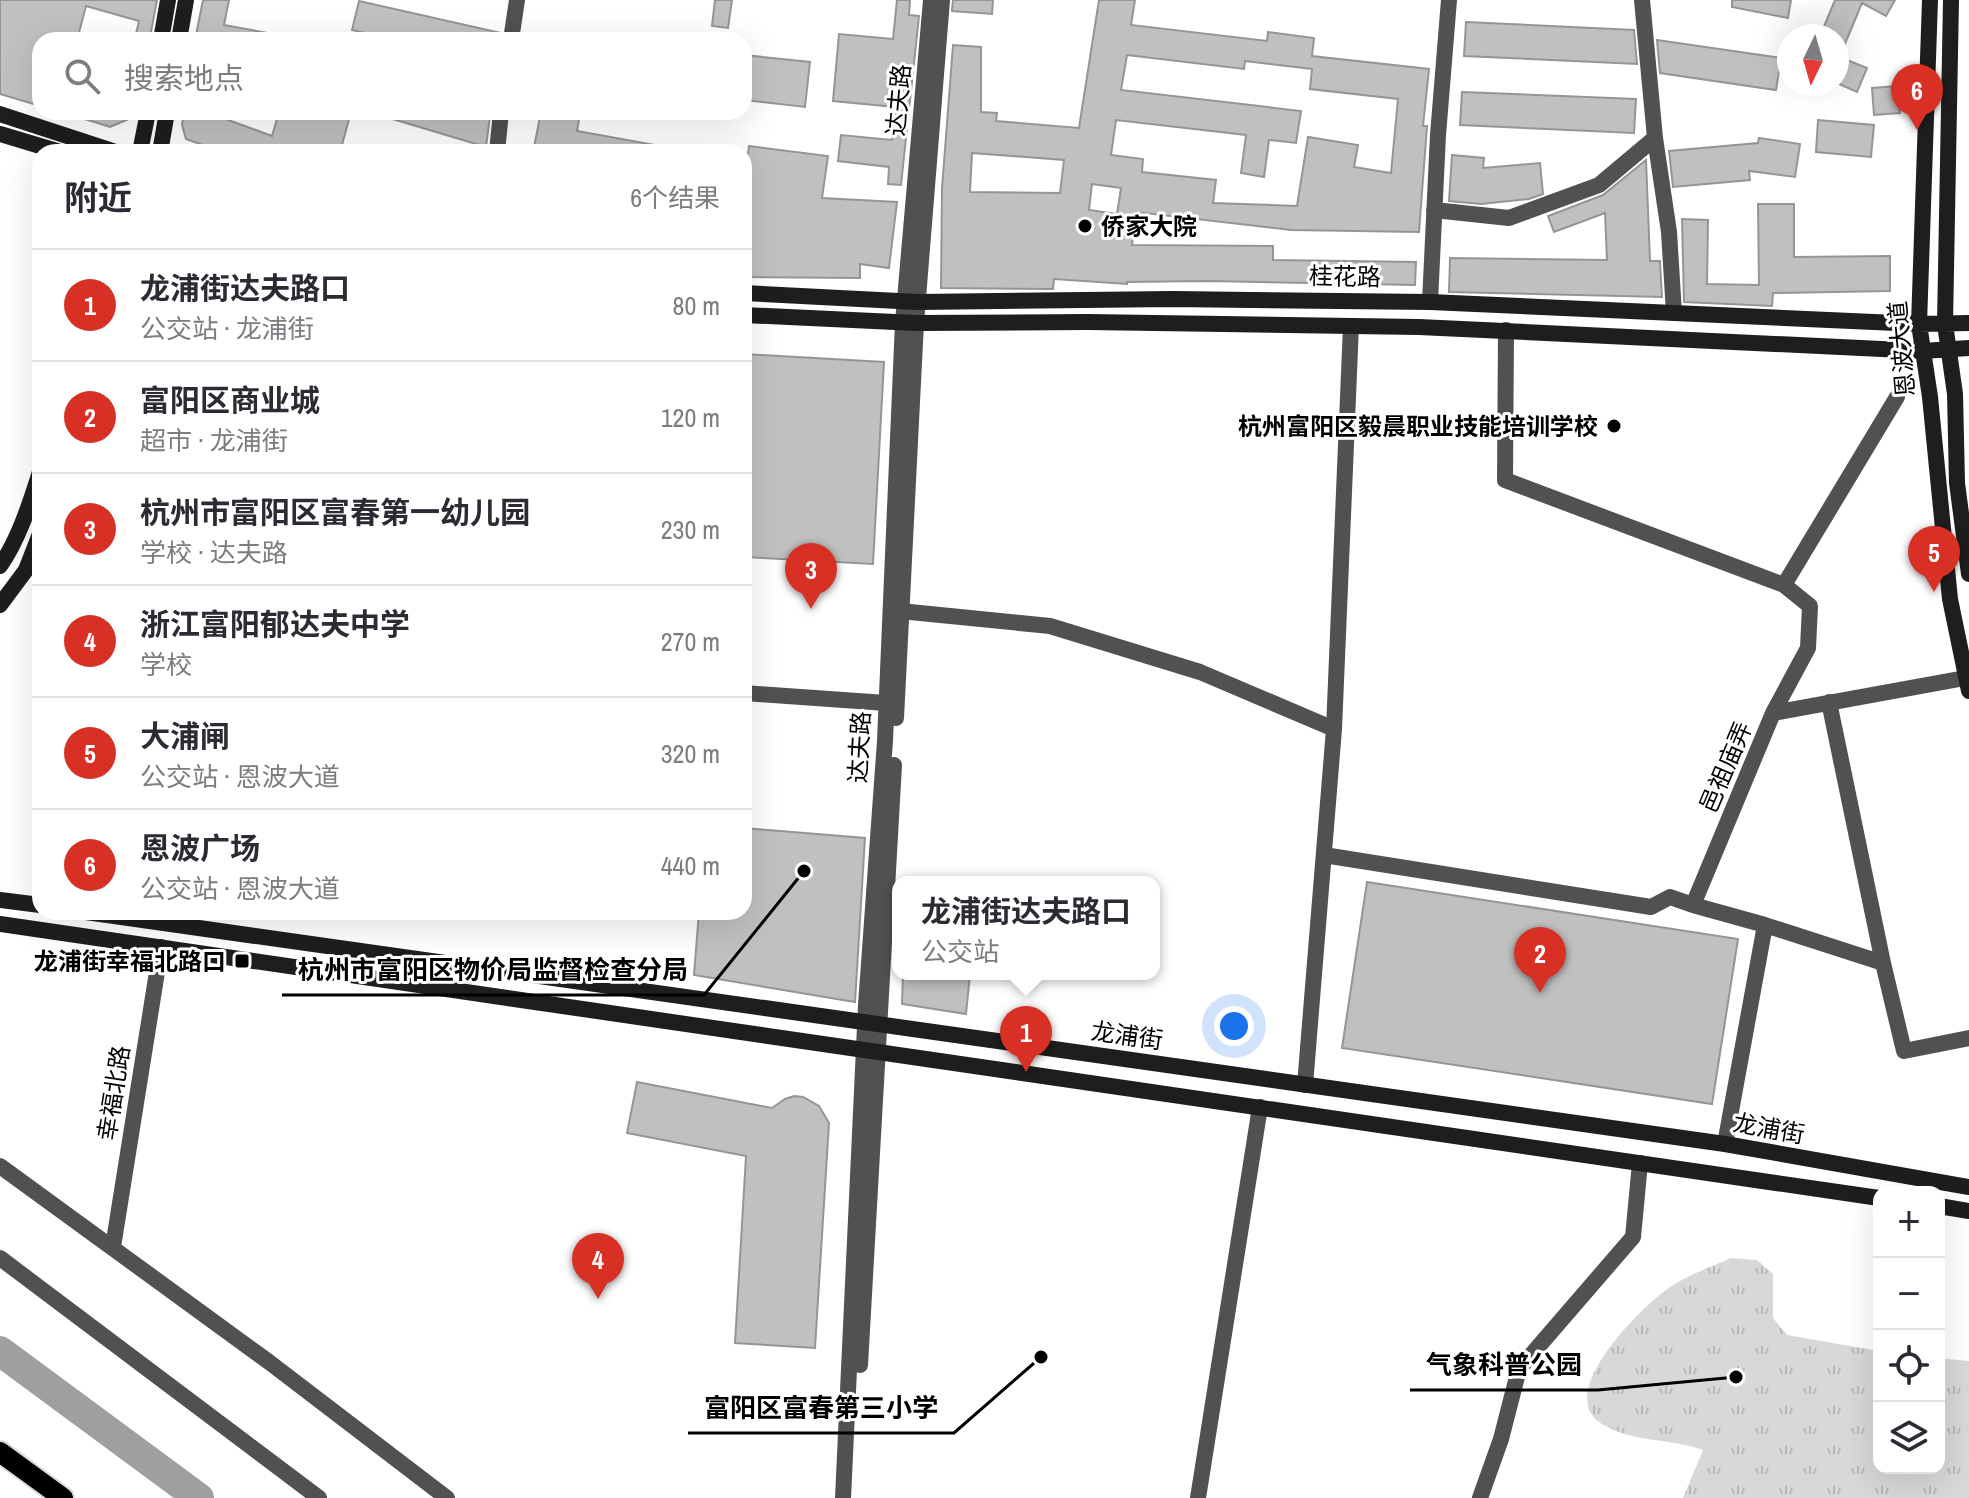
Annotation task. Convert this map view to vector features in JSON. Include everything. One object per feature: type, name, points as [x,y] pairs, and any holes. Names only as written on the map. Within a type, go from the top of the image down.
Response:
[{"type":"main road","points":[[162,32],[168,0]]},
{"type":"main road","points":[[180,32],[186,0]]},
{"type":"main road","name":"恩波大道","points":[[1930,0],[1919,324],[1950,599],[1967,684]]},
{"type":"main road","name":"恩波大道","points":[[1951,0],[1945,324],[1955,394],[1957,483],[1969,574]]},
{"type":"main road","points":[[0,114],[92,144]]},
{"type":"main road","points":[[142,144],[146,120]]},
{"type":"main road","points":[[161,144],[166,120]]},
{"type":"main road","points":[[0,134],[33,144]]},
{"type":"main road","name":"桂花路","points":[[752,293],[911,302],[1173,299],[1430,302],[1919,324],[1969,323]]},
{"type":"main road","points":[[752,315],[910,322],[1506,330],[1923,351],[1969,348]]},
{"type":"main road","points":[[1957,483],[1969,451]]},
{"type":"main road","points":[[0,566],[32,494]]},
{"type":"main road","points":[[0,605],[26,570],[32,555]]},
{"type":"main road","points":[[0,900],[32,904]]},
{"type":"main road","name":"龙浦街","points":[[143,920],[1725,1144],[1969,1187]]},
{"type":"main road","points":[[0,924],[1873,1197]]},
{"type":"main road","points":[[1945,1207],[1969,1211]]},
{"type":"main road","points":[[0,1452],[63,1498]]},
{"type":"street","points":[[512,32],[517,0]]},
{"type":"street","name":"达夫路","points":[[853,1498],[886,703],[931,0]]},
{"type":"street","name":"达夫路","points":[[911,302],[942,0]]},
{"type":"street","points":[[1430,302],[1449,0]]},
{"type":"street","points":[[1642,0],[1655,138],[1669,232],[1674,313]]},
{"type":"street","points":[[498,144],[500,120]]},
{"type":"street","points":[[1434,210],[1509,218],[1599,185],[1655,138]]},
{"type":"street","name":"达夫路","points":[[872,1023],[900,611],[910,322]]},
{"type":"street","points":[[1305,1085],[1334,729],[1351,326]]},
{"type":"street","points":[[1506,330],[1505,480],[1784,585],[1897,397]]},
{"type":"street","name":"邑祖庙弄","points":[[1693,905],[1773,713],[1808,648],[1810,606],[1784,585]]},
{"type":"street","points":[[900,611],[1050,626],[1200,672],[1334,729]]},
{"type":"street","points":[[1773,713],[1829,702],[1967,684]]},
{"type":"street","points":[[752,694],[886,703]]},
{"type":"street","points":[[1829,702],[1904,1051],[1969,1038]]},
{"type":"street","points":[[1324,855],[1651,907],[1670,897],[1883,963]]},
{"type":"street","points":[[1725,1144],[1765,925]]},
{"type":"street","name":"幸福北路","points":[[113,1247],[161,947]]},
{"type":"street","name":"达夫路","points":[[843,1498],[871,1051]]},
{"type":"street","points":[[1198,1498],[1260,1107]]},
{"type":"street","points":[[1480,1498],[1501,1439],[1519,1369],[1633,1237],[1640,1163]]},
{"type":"street","points":[[0,1166],[447,1498]]},
{"type":"street","points":[[0,1258],[319,1498]]},
{"type":"green space","points":[[1731,1258],[1757,1260],[1773,1274],[1773,1318],[1787,1335],[1873,1350],[1873,1474],[1945,1474],[1945,1359],[1969,1361],[1969,1498],[1683,1498],[1703,1450],[1626,1434],[1602,1424],[1589,1410],[1588,1392],[1595,1371],[1608,1349],[1626,1328],[1661,1294],[1689,1276]]},
{"type":"building","points":[[0,0],[157,0],[151,32],[136,32],[139,21],[86,6],[79,32],[32,32],[32,104],[0,94]]},
{"type":"building","points":[[203,0],[229,0],[224,25],[262,32],[197,32]]},
{"type":"building","points":[[715,0],[732,0],[728,28],[712,26]]},
{"type":"building","points":[[897,0],[910,0],[909,15],[919,16],[901,185],[888,184],[889,167],[838,161],[841,135],[892,140],[895,107],[833,101],[839,34],[893,39]]},
{"type":"building","points":[[953,0],[993,0],[992,14],[952,11]]},
{"type":"building","points":[[1099,0],[1135,0],[1131,25],[1267,41],[1268,32],[1314,38],[1312,56],[1429,69],[1423,126],[1427,126],[1419,232],[1291,230],[1136,212],[1132,245],[1273,246],[1273,260],[1416,262],[1415,285],[1207,281],[1127,284],[1054,279],[1053,289],[941,288],[942,188],[953,45],[981,47],[981,112],[997,113],[996,121],[1079,128]],"holes":[[[1127,55],[1244,69],[1245,61],[1312,69],[1310,89],[1398,99],[1391,173],[1354,167],[1358,145],[1308,137],[1297,206],[1213,203],[1216,180],[1142,172],[1143,159],[1111,155],[1116,120],[1246,135],[1241,173],[1264,177],[1269,140],[1296,143],[1301,111],[1121,90]],[[972,153],[1064,160],[1060,193],[970,192]],[[1092,184],[1121,188],[1117,214],[1089,210]]]},
{"type":"building","points":[[1732,0],[1791,0],[1788,18],[1732,7]]},
{"type":"building","points":[[1835,0],[1895,0],[1886,16],[1862,3],[1849,34],[1849,24],[1825,24]]},
{"type":"building","points":[[359,1],[497,32],[361,32],[352,30]]},
{"type":"building","points":[[1466,22],[1634,30],[1637,64],[1464,56]]},
{"type":"building","points":[[1657,40],[1777,57],[1776,90],[1660,73]]},
{"type":"building","points":[[752,56],[810,62],[805,107],[752,101]]},
{"type":"building","points":[[1849,61],[1867,68],[1857,92],[1849,88]]},
{"type":"building","points":[[1898,86],[1900,113],[1874,115],[1872,88]]},
{"type":"building","points":[[1462,92],[1636,99],[1634,133],[1460,125]]},
{"type":"building","points":[[88,120],[127,120],[110,127]]},
{"type":"building","points":[[183,120],[228,120],[272,136],[277,120],[349,120],[342,144],[200,144],[186,139]]},
{"type":"building","points":[[396,120],[489,120],[486,144],[476,144]]},
{"type":"building","points":[[539,120],[579,120],[577,131],[649,144],[535,144]]},
{"type":"building","points":[[1818,120],[1874,125],[1871,157],[1816,152]]},
{"type":"building","points":[[1759,138],[1800,144],[1795,177],[1749,171],[1750,180],[1673,187],[1669,151],[1758,143]]},
{"type":"building","points":[[752,146],[828,156],[822,198],[897,202],[889,268],[860,264],[860,278],[752,277]]},
{"type":"building","points":[[1452,155],[1484,158],[1483,168],[1540,163],[1543,194],[1529,199],[1481,204],[1449,201]]},
{"type":"building","points":[[1646,160],[1650,261],[1660,261],[1662,297],[1449,292],[1450,258],[1607,260],[1605,213],[1554,232],[1548,216],[1603,195]]},
{"type":"building","points":[[1758,204],[1794,204],[1794,257],[1890,256],[1890,291],[1773,293],[1772,306],[1684,302],[1682,219],[1708,220],[1707,284],[1759,285]]},
{"type":"building","points":[[752,354],[884,362],[873,564],[752,557]]},
{"type":"building","points":[[752,829],[865,838],[855,1002],[694,975],[698,920],[752,920]]},
{"type":"building","points":[[1367,882],[1738,939],[1712,1104],[1342,1048]]},
{"type":"building","points":[[903,980],[969,980],[966,1014],[902,1004]]},
{"type":"building","points":[[637,1082],[772,1108],[794,1096],[803,1097],[819,1106],[829,1123],[815,1348],[735,1343],[746,1156],[627,1133]]},
{"type":"waterway","points":[[0,1351],[199,1498]]},
{"type":"place","name":"恩波广场","points":[[1917,130]]},
{"type":"place","name":"侨家大院","points":[[1085,226]]},
{"type":"place","name":"杭州富阳区毅晨职业技能培训学校","points":[[1614,426]]},
{"type":"place","name":"大浦闸","points":[[1934,592]]},
{"type":"place","name":"杭州市富阳区富春第一幼儿园","points":[[811,609]]},
{"type":"place","name":"杭州市富阳区物价局监督检查分局","points":[[804,871]]},
{"type":"place","name":"龙浦街幸福北路口","points":[[242,961]]},
{"type":"place","name":"富阳区商业城","points":[[1540,993]]},
{"type":"place","name":"龙浦街达夫路口","points":[[1026,1072]]},
{"type":"place","name":"浙江富阳郁达夫中学","points":[[598,1299]]},
{"type":"place","name":"富阳区富春第三小学","points":[[1041,1357]]},
{"type":"place","name":"气象科普公园","points":[[1736,1377]]}]
